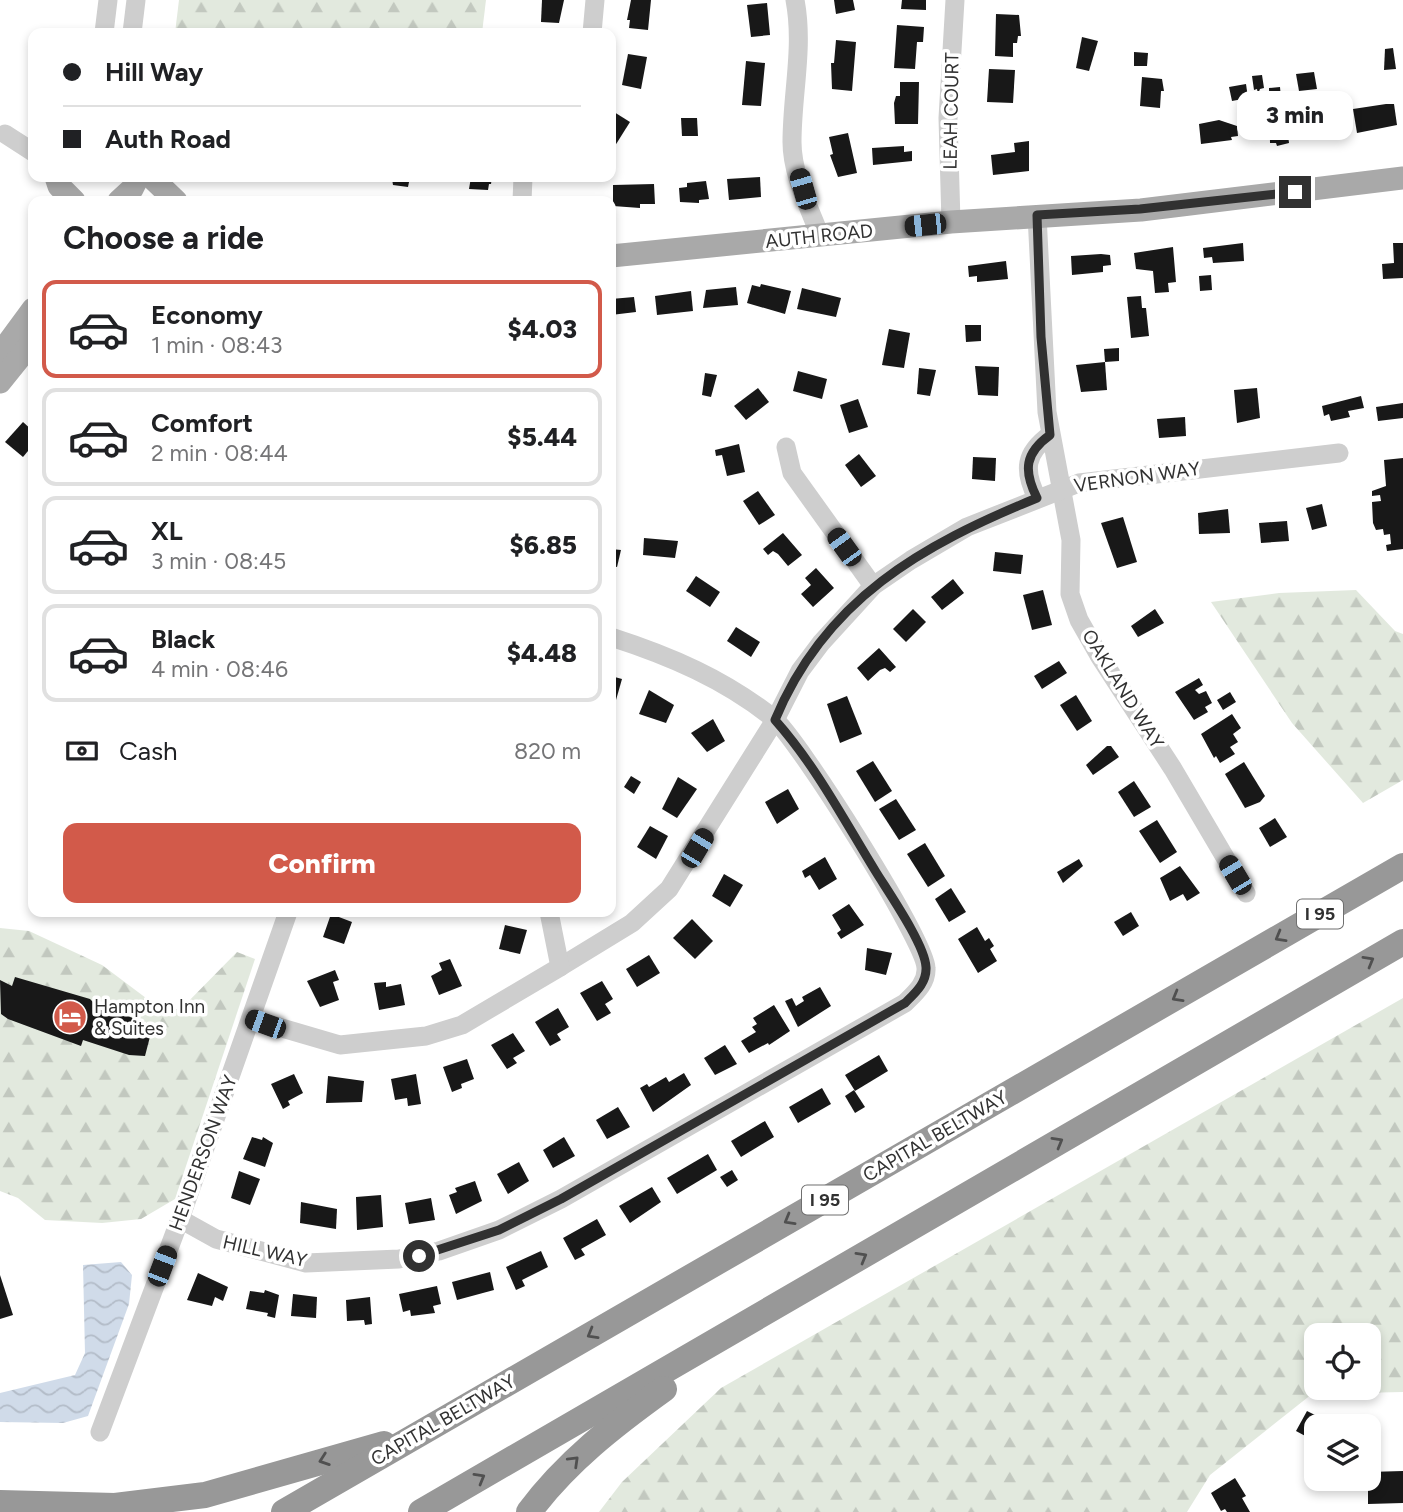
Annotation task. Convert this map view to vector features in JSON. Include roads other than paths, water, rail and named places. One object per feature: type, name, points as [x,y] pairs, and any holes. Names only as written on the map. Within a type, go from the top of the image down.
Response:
[{"type":"highway","name":"CAPITAL BELTWAY","points":[[284,1512],[1403,866]]},
{"type":"highway","points":[[421,1512],[1403,942]]},
{"type":"highway","points":[[529,1512],[572,1462],[623,1418],[802,1291]]},
{"type":"highway","points":[[0,1503],[115,1506],[205,1494],[413,1437]]},
{"type":"main road","name":"AUTH ROAD","points":[[616,256],[951,222],[1140,209],[1403,178]]},
{"type":"main road","points":[[124,196],[136,182]]},
{"type":"main road","points":[[156,182],[171,196]]},
{"type":"main road","points":[[0,354],[28,316]]},
{"type":"main road","points":[[0,382],[28,347]]},
{"type":"street","points":[[105,28],[108,0]]},
{"type":"street","points":[[133,28],[136,0]]},
{"type":"street","points":[[592,28],[595,0]]},
{"type":"street","points":[[794,0],[799,40],[792,144],[803,189],[820,236]]},
{"type":"street","name":"LEAH COURT","points":[[951,222],[948,118],[955,0]]},
{"type":"street","points":[[2,133],[28,136]]},
{"type":"street","points":[[2,133],[28,149]]},
{"type":"street","name":"OAKLAND WAY","points":[[1037,215],[1041,337],[1050,435],[1071,540],[1070,594],[1079,620],[1100,657],[1174,769],[1246,893]]},
{"type":"street","points":[[1037,498],[1030,481],[1030,456],[1037,445],[1050,435]]},
{"type":"street","points":[[786,447],[792,473],[873,586]]},
{"type":"street","name":"VERNON WAY","points":[[251,1019],[340,1045],[426,1036],[462,1025],[632,923],[669,889],[775,720],[800,671],[821,643],[873,586],[958,532],[1061,488],[1114,478],[1339,453]]},
{"type":"street","points":[[616,639],[693,666],[775,720]]},
{"type":"street","name":"HILL WAY","points":[[180,1219],[216,1239],[306,1263],[399,1259],[460,1245],[499,1230],[561,1199],[905,1003],[920,988],[925,977],[926,966],[922,953],[830,794],[796,744],[775,720]]},
{"type":"street","name":"HENDERSON WAY","points":[[100,1432],[180,1219],[286,917]]},
{"type":"street","points":[[550,917],[560,967]]},
{"type":"water","points":[[121,1262],[132,1275],[129,1304],[88,1416],[63,1423],[0,1422],[0,1393],[75,1375],[85,1353],[83,1265]]},
{"type":"place","name":"Hampton Inn & Suites","points":[[70,1017]]}]
